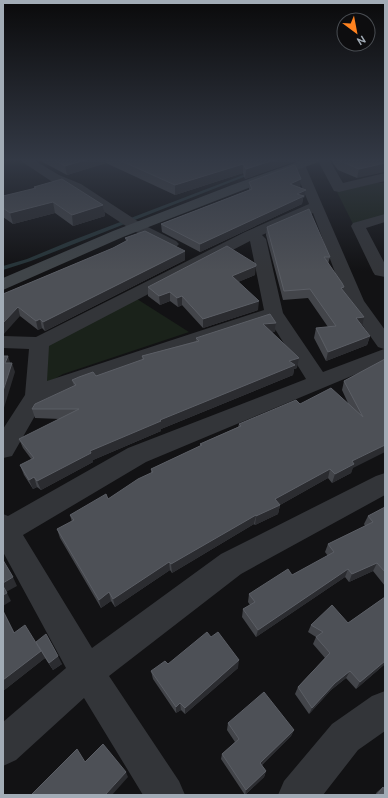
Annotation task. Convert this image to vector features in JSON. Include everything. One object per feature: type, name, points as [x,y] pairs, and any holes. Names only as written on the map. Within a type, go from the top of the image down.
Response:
[{"type":"street","points":[[90,196],[130,223],[200,260]]},
{"type":"street","points":[[3,285],[130,223],[214,196]]},
{"type":"street","points":[[315,196],[317,206],[355,302],[385,343]]},
{"type":"street","points":[[3,342],[38,343],[250,235],[317,206]]},
{"type":"street","points":[[385,218],[358,226],[382,272],[385,272]]},
{"type":"street","points":[[250,235],[258,239],[274,313],[318,381]]},
{"type":"street","points":[[36,395],[65,382],[274,313]]},
{"type":"street","points":[[3,449],[36,395],[38,343]]},
{"type":"street","points":[[164,795],[87,672],[4,529],[137,455],[385,355]]},
{"type":"street","points":[[3,747],[87,672],[231,564],[385,483]]},
{"type":"street","points":[[298,795],[345,737],[385,709]]},
{"type":"shaded area","points":[[339,196],[385,196],[385,215],[353,224]]},
{"type":"shaded area","points":[[137,299],[189,332],[63,374],[42,386],[45,347]]},
{"type":"building","points":[[3,196],[89,196],[103,205],[72,215],[53,202],[10,213],[3,208]]},
{"type":"building","points":[[233,196],[303,196],[200,244],[161,224]]},
{"type":"building","points":[[309,209],[330,257],[324,257],[342,283],[344,287],[341,288],[364,317],[356,318],[370,336],[328,352],[316,328],[336,326],[310,289],[284,291],[267,227]]},
{"type":"building","points":[[145,231],[185,251],[43,322],[40,319],[36,321],[18,307],[3,323],[3,294],[113,248],[128,240],[125,238]]},
{"type":"building","points":[[227,246],[256,264],[256,266],[232,276],[259,301],[203,319],[182,296],[177,298],[170,292],[159,296],[148,287]]},
{"type":"building","points":[[270,314],[276,323],[263,324],[299,358],[289,361],[295,365],[160,420],[161,421],[90,451],[91,453],[37,481],[34,477],[29,480],[20,465],[34,458],[19,439],[79,409],[32,409],[35,404],[76,385],[72,380],[79,377],[93,372],[96,376],[144,359],[142,356],[199,341],[196,338]]},
{"type":"building","points":[[3,356],[8,356],[5,363],[12,363],[3,391]]},
{"type":"building","points":[[385,359],[385,445],[352,461],[354,464],[335,474],[330,469],[275,499],[280,505],[256,515],[171,564],[169,562],[113,599],[109,592],[99,600],[57,529],[74,520],[70,515],[106,494],[108,499],[138,479],[153,472],[151,469],[202,445],[200,444],[241,426],[239,424],[296,400],[300,404],[331,388],[363,417],[344,381]]},
{"type":"building","points":[[385,507],[385,572],[377,563],[352,574],[348,569],[258,630],[243,609],[255,602],[249,594],[288,569],[292,575],[334,552],[328,544],[373,522],[368,516]]},
{"type":"building","points":[[3,560],[13,577],[3,583]]},
{"type":"building","points":[[3,586],[7,593],[3,595]]},
{"type":"building","points":[[385,597],[385,661],[360,682],[350,671],[335,683],[312,708],[298,687],[330,653],[316,637],[323,632],[311,625],[332,605],[348,623]]},
{"type":"building","points":[[3,611],[14,633],[25,625],[41,651],[3,680]]},
{"type":"building","points":[[207,632],[211,637],[218,632],[239,660],[185,708],[180,703],[176,707],[151,671],[165,661],[168,664]]},
{"type":"building","points":[[46,634],[58,656],[49,663],[36,642]]},
{"type":"building","points":[[264,692],[294,730],[260,763],[266,771],[246,790],[222,754],[239,739],[228,723]]},
{"type":"building","points":[[103,744],[126,772],[105,795],[31,795],[77,749],[85,762]]},
{"type":"building","points":[[383,787],[385,790],[385,795],[377,795]]},
{"type":"waterway","points":[[3,268],[29,260],[192,196]]}]
